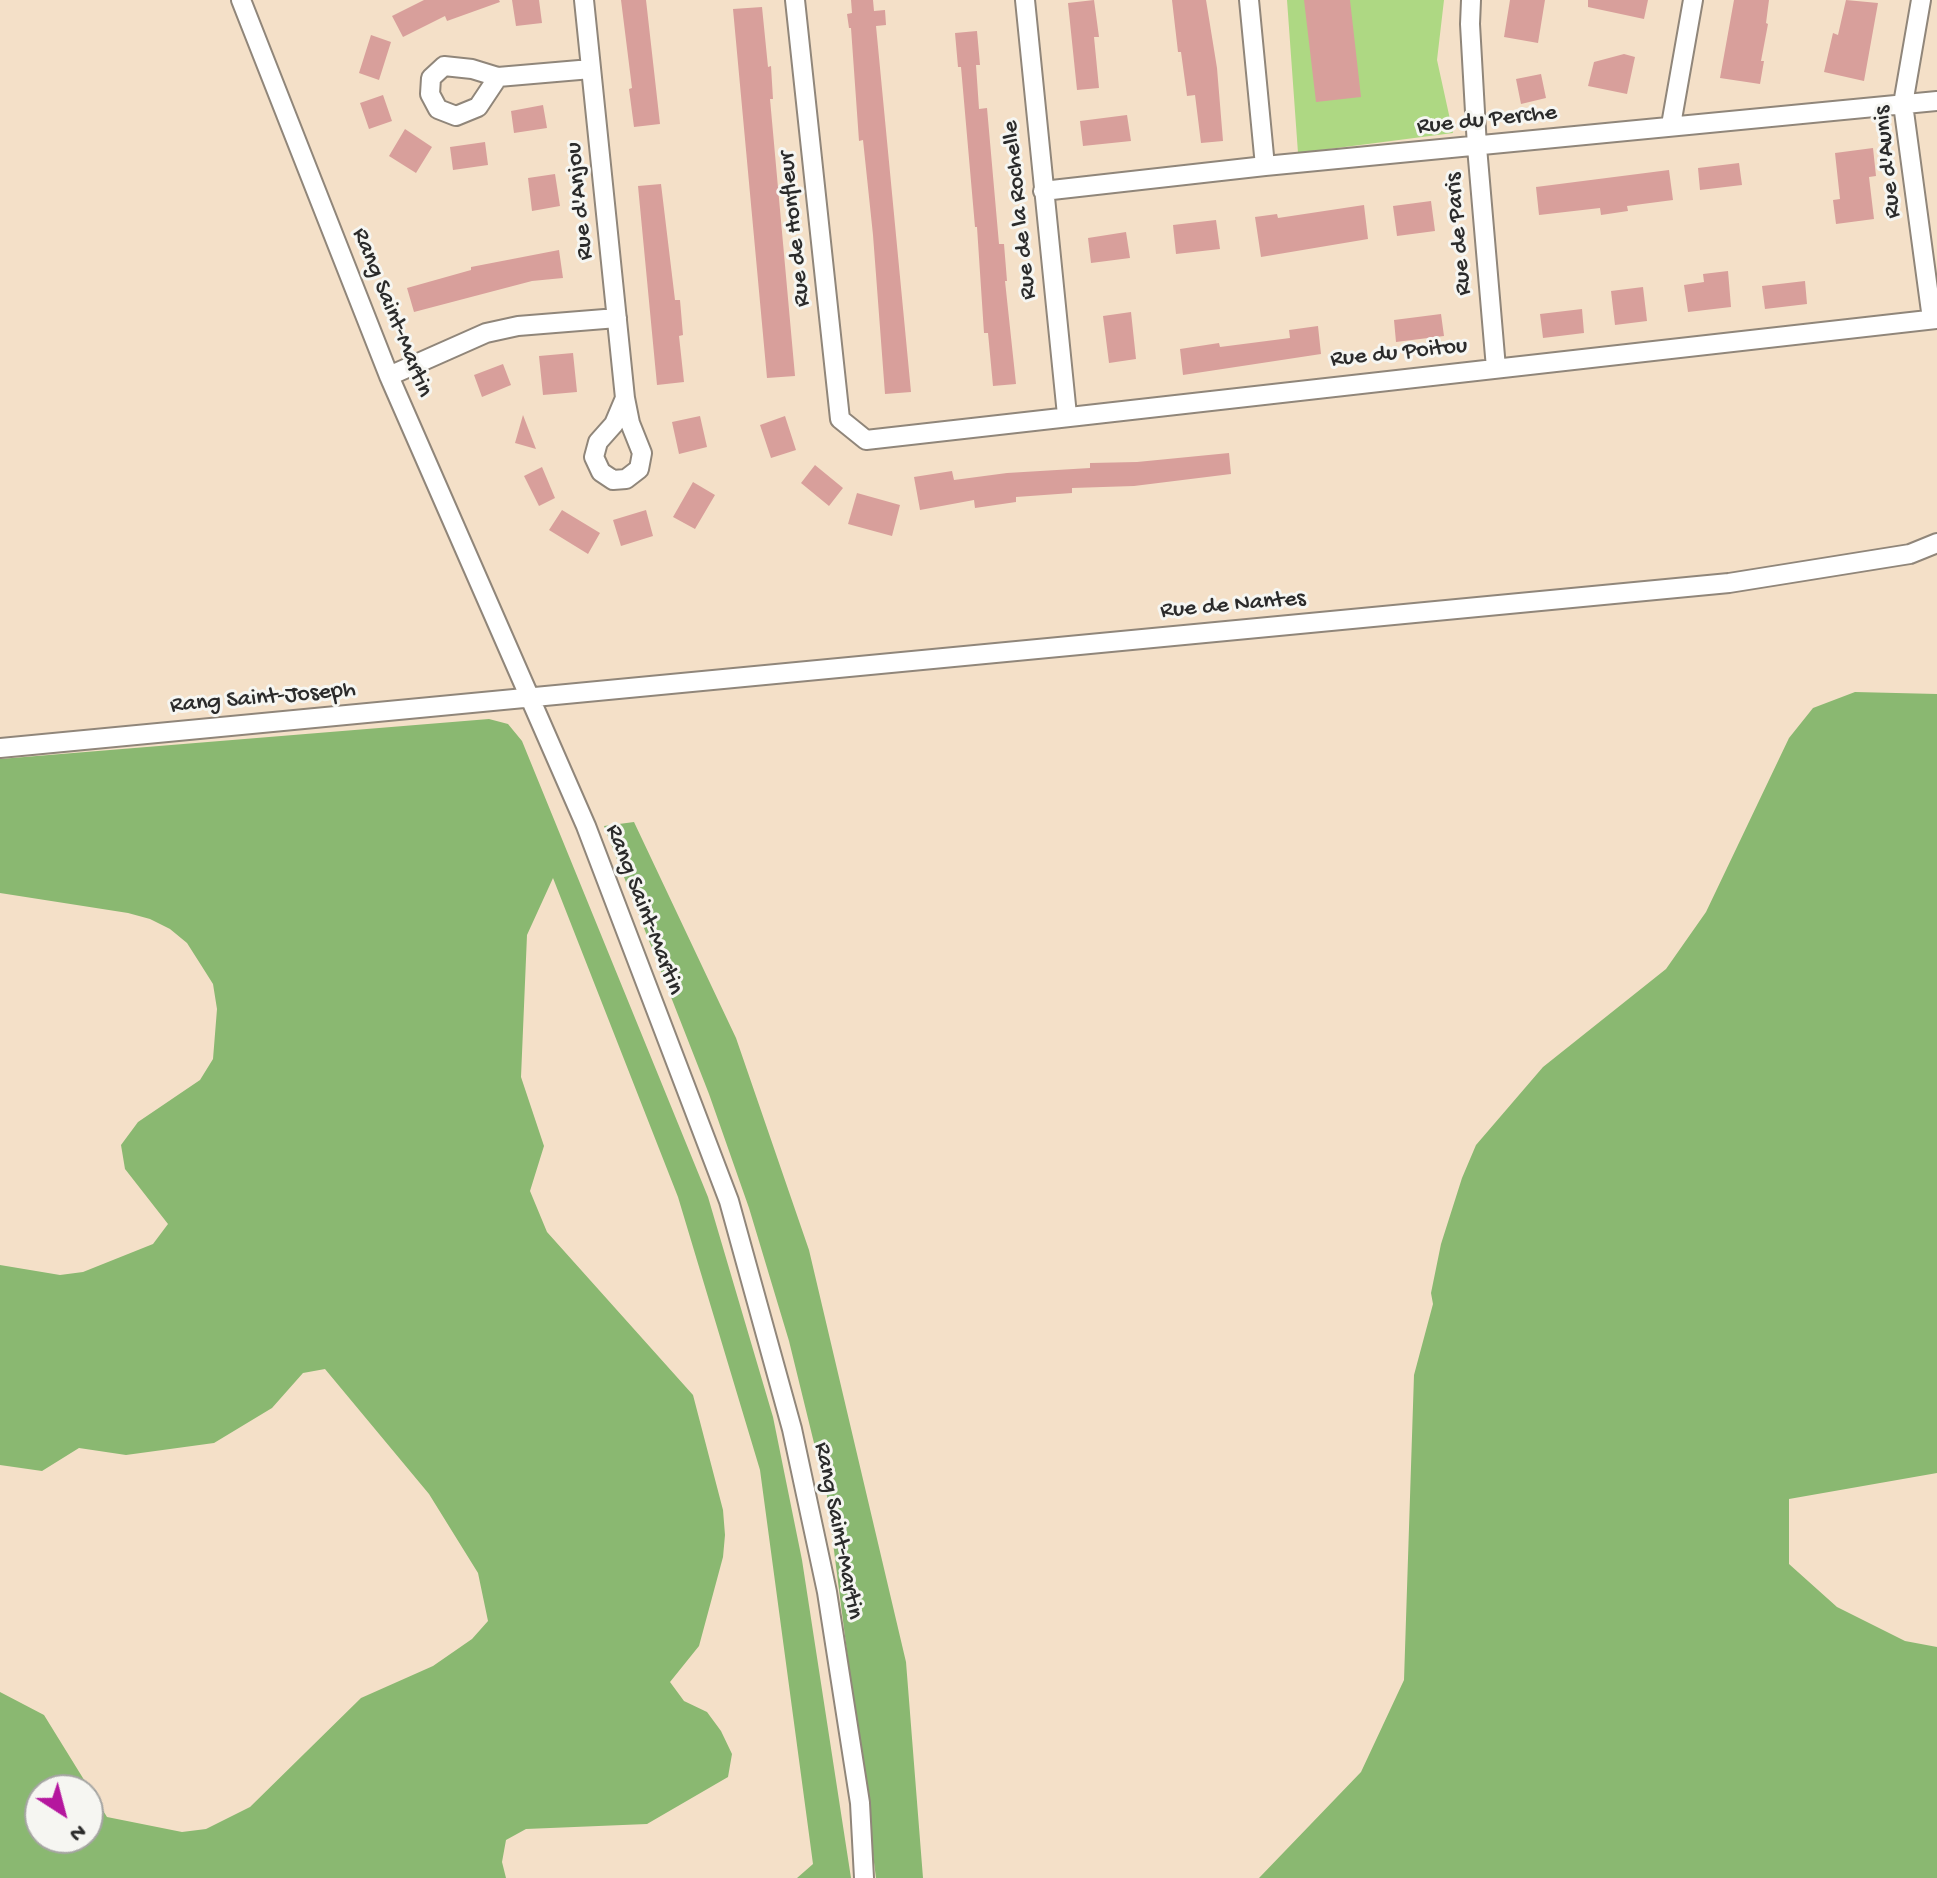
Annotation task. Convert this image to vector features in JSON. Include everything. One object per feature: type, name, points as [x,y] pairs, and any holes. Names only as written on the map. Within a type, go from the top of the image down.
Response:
[{"type":"street","name":"Rang Saint-Martin","points":[[241,0],[389,376],[586,826],[729,1201],[792,1429],[827,1592],[860,1803],[864,1878]]},
{"type":"street","name":"Rue d'Anjou","points":[[584,0],[625,398]]},
{"type":"street","name":"Rue de Honfleur","points":[[795,0],[840,419],[866,440]]},
{"type":"street","name":"Rue de la Rochelle","points":[[1025,0],[1067,415]]},
{"type":"street","points":[[1249,0],[1265,166]]},
{"type":"street","name":"Rue de Paris","points":[[1471,0],[1477,147],[1496,368]]},
{"type":"street","points":[[1671,125],[1693,0]]},
{"type":"street","name":"Rue d'Aunis","points":[[1921,0],[1903,104],[1934,319]]},
{"type":"street","points":[[498,77],[591,69]]},
{"type":"street","name":"Rue du Perche","points":[[1043,191],[1671,125],[1937,101]]},
{"type":"street","points":[[389,376],[486,333],[531,324],[617,318]]},
{"type":"street","name":"Rue du Poitou","points":[[866,440],[1934,319]]},
{"type":"street","name":"Rue de Nantes","points":[[530,698],[1729,583],[1910,554],[1937,543]]},
{"type":"street","name":"Rang Saint-Joseph","points":[[0,748],[530,698]]},
{"type":"green space","points":[[1287,0],[1444,0],[1437,60],[1453,133],[1298,153]]},
{"type":"green space","points":[[1855,692],[1937,694],[1937,1473],[1789,1499],[1789,1564],[1837,1607],[1905,1641],[1937,1647],[1937,1878],[1259,1878],[1361,1772],[1404,1680],[1414,1375],[1433,1304],[1431,1293],[1441,1244],[1476,1145],[1543,1067],[1666,969],[1706,912],[1789,738],[1813,708]]},
{"type":"green space","points":[[489,719],[508,724],[522,741],[708,1197],[773,1417],[802,1560],[851,1878],[797,1878],[813,1864],[760,1470],[678,1197],[553,878],[527,935],[521,1077],[544,1146],[530,1191],[547,1232],[693,1395],[723,1510],[725,1535],[723,1557],[699,1646],[670,1682],[684,1701],[707,1712],[721,1731],[732,1754],[728,1777],[647,1824],[526,1829],[506,1840],[502,1862],[506,1878],[0,1878],[0,1692],[44,1715],[80,1774],[24,1774],[24,1854],[104,1854],[104,1812],[107,1817],[182,1832],[206,1829],[250,1807],[361,1698],[433,1666],[472,1639],[488,1621],[478,1573],[429,1494],[325,1369],[303,1373],[272,1408],[214,1443],[126,1455],[79,1448],[42,1471],[0,1465],[0,1265],[60,1275],[83,1272],[153,1244],[168,1224],[125,1169],[121,1145],[138,1122],[200,1080],[213,1059],[217,1009],[213,984],[187,943],[170,929],[128,913],[0,893],[0,759]]},
{"type":"green space","points":[[634,822],[736,1038],[809,1250],[906,1662],[923,1878],[876,1878],[827,1496],[789,1341],[749,1208],[709,1094],[604,826]]},
{"type":"building","points":[[424,0],[500,2],[447,21],[445,16],[403,37],[392,16]]},
{"type":"building","points":[[512,0],[539,0],[542,23],[516,26]]},
{"type":"building","points":[[621,0],[646,0],[660,124],[634,127]]},
{"type":"building","points":[[851,0],[873,0],[874,11],[885,10],[886,25],[876,26],[911,392],[885,394],[873,235],[863,140],[859,141],[851,28],[847,14],[852,13]]},
{"type":"building","points":[[1094,0],[1099,37],[1094,37],[1099,88],[1077,90],[1068,3]]},
{"type":"building","points":[[1172,0],[1206,0],[1217,68],[1223,141],[1201,143],[1195,95],[1187,96],[1181,52],[1178,52]]},
{"type":"building","points":[[1304,0],[1350,0],[1361,97],[1316,102]]},
{"type":"building","points":[[1510,0],[1545,0],[1538,43],[1504,37]]},
{"type":"building","points":[[1588,0],[1648,0],[1644,19],[1588,7]]},
{"type":"building","points":[[1734,0],[1769,0],[1760,84],[1720,78]]},
{"type":"building","points":[[1846,0],[1878,3],[1864,81],[1824,72],[1833,33],[1838,35]]},
{"type":"building","points":[[762,7],[768,67],[771,66],[773,99],[770,99],[795,376],[767,378],[733,9]]},
{"type":"building","points":[[977,31],[979,109],[987,108],[999,244],[1004,244],[1016,384],[993,386],[988,333],[984,333],[977,227],[955,33]]},
{"type":"building","points":[[371,35],[391,42],[379,80],[359,73]]},
{"type":"building","points":[[1624,54],[1635,57],[1627,94],[1588,86],[1594,62]]},
{"type":"building","points":[[1541,74],[1546,98],[1521,104],[1516,79]]},
{"type":"building","points":[[383,95],[392,121],[369,129],[360,103]]},
{"type":"building","points":[[543,105],[547,128],[514,133],[511,111]]},
{"type":"building","points":[[1127,115],[1131,141],[1083,146],[1080,121]]},
{"type":"building","points":[[405,129],[432,147],[416,173],[389,156]]},
{"type":"building","points":[[485,142],[488,165],[453,170],[450,147]]},
{"type":"building","points":[[1873,148],[1876,176],[1869,177],[1874,219],[1836,224],[1833,200],[1840,199],[1835,153]]},
{"type":"building","points":[[1739,163],[1742,185],[1700,190],[1698,168]]},
{"type":"building","points":[[1669,170],[1673,200],[1627,206],[1628,211],[1601,215],[1600,208],[1539,215],[1536,187]]},
{"type":"building","points":[[555,174],[560,206],[532,211],[528,178]]},
{"type":"building","points":[[661,184],[675,300],[680,300],[683,335],[679,336],[684,382],[657,385],[638,186]]},
{"type":"building","points":[[1431,201],[1435,231],[1397,236],[1393,206]]},
{"type":"building","points":[[1364,205],[1368,239],[1261,257],[1255,217],[1277,214],[1278,218]]},
{"type":"building","points":[[1216,220],[1220,249],[1176,254],[1173,225]]},
{"type":"building","points":[[1126,232],[1130,258],[1091,263],[1088,238]]},
{"type":"building","points":[[559,250],[563,278],[532,281],[414,312],[407,288],[471,270],[471,267]]},
{"type":"building","points":[[1728,271],[1731,307],[1688,312],[1684,285],[1704,282],[1703,274]]},
{"type":"building","points":[[1805,281],[1807,304],[1765,309],[1762,286]]},
{"type":"building","points":[[1643,287],[1647,321],[1615,325],[1611,291]]},
{"type":"building","points":[[1582,309],[1584,333],[1543,338],[1540,314]]},
{"type":"building","points":[[1131,312],[1136,359],[1109,363],[1103,316]]},
{"type":"building","points":[[1441,314],[1444,336],[1396,342],[1394,320]]},
{"type":"building","points":[[1318,326],[1321,354],[1183,375],[1180,349],[1290,338],[1289,330]]},
{"type":"building","points":[[573,353],[577,392],[543,395],[539,356]]},
{"type":"building","points":[[503,364],[511,385],[482,397],[474,375]]},
{"type":"building","points":[[523,415],[536,449],[515,443]]},
{"type":"building","points":[[700,416],[707,447],[679,454],[672,422]]},
{"type":"building","points":[[785,416],[796,450],[771,458],[760,425]]},
{"type":"building","points":[[1229,453],[1231,474],[1134,486],[1072,488],[1072,493],[1016,497],[1016,502],[975,508],[974,500],[920,510],[914,477],[952,471],[954,480],[1090,468],[1090,463]]},
{"type":"building","points":[[815,465],[843,488],[829,506],[801,483]]},
{"type":"building","points":[[542,467],[555,498],[539,506],[524,476]]},
{"type":"building","points":[[693,482],[715,495],[695,529],[673,517]]},
{"type":"building","points":[[857,493],[900,505],[892,536],[848,524]]},
{"type":"building","points":[[562,510],[600,533],[588,554],[549,530]]},
{"type":"building","points":[[646,510],[653,536],[621,546],[613,520]]}]
